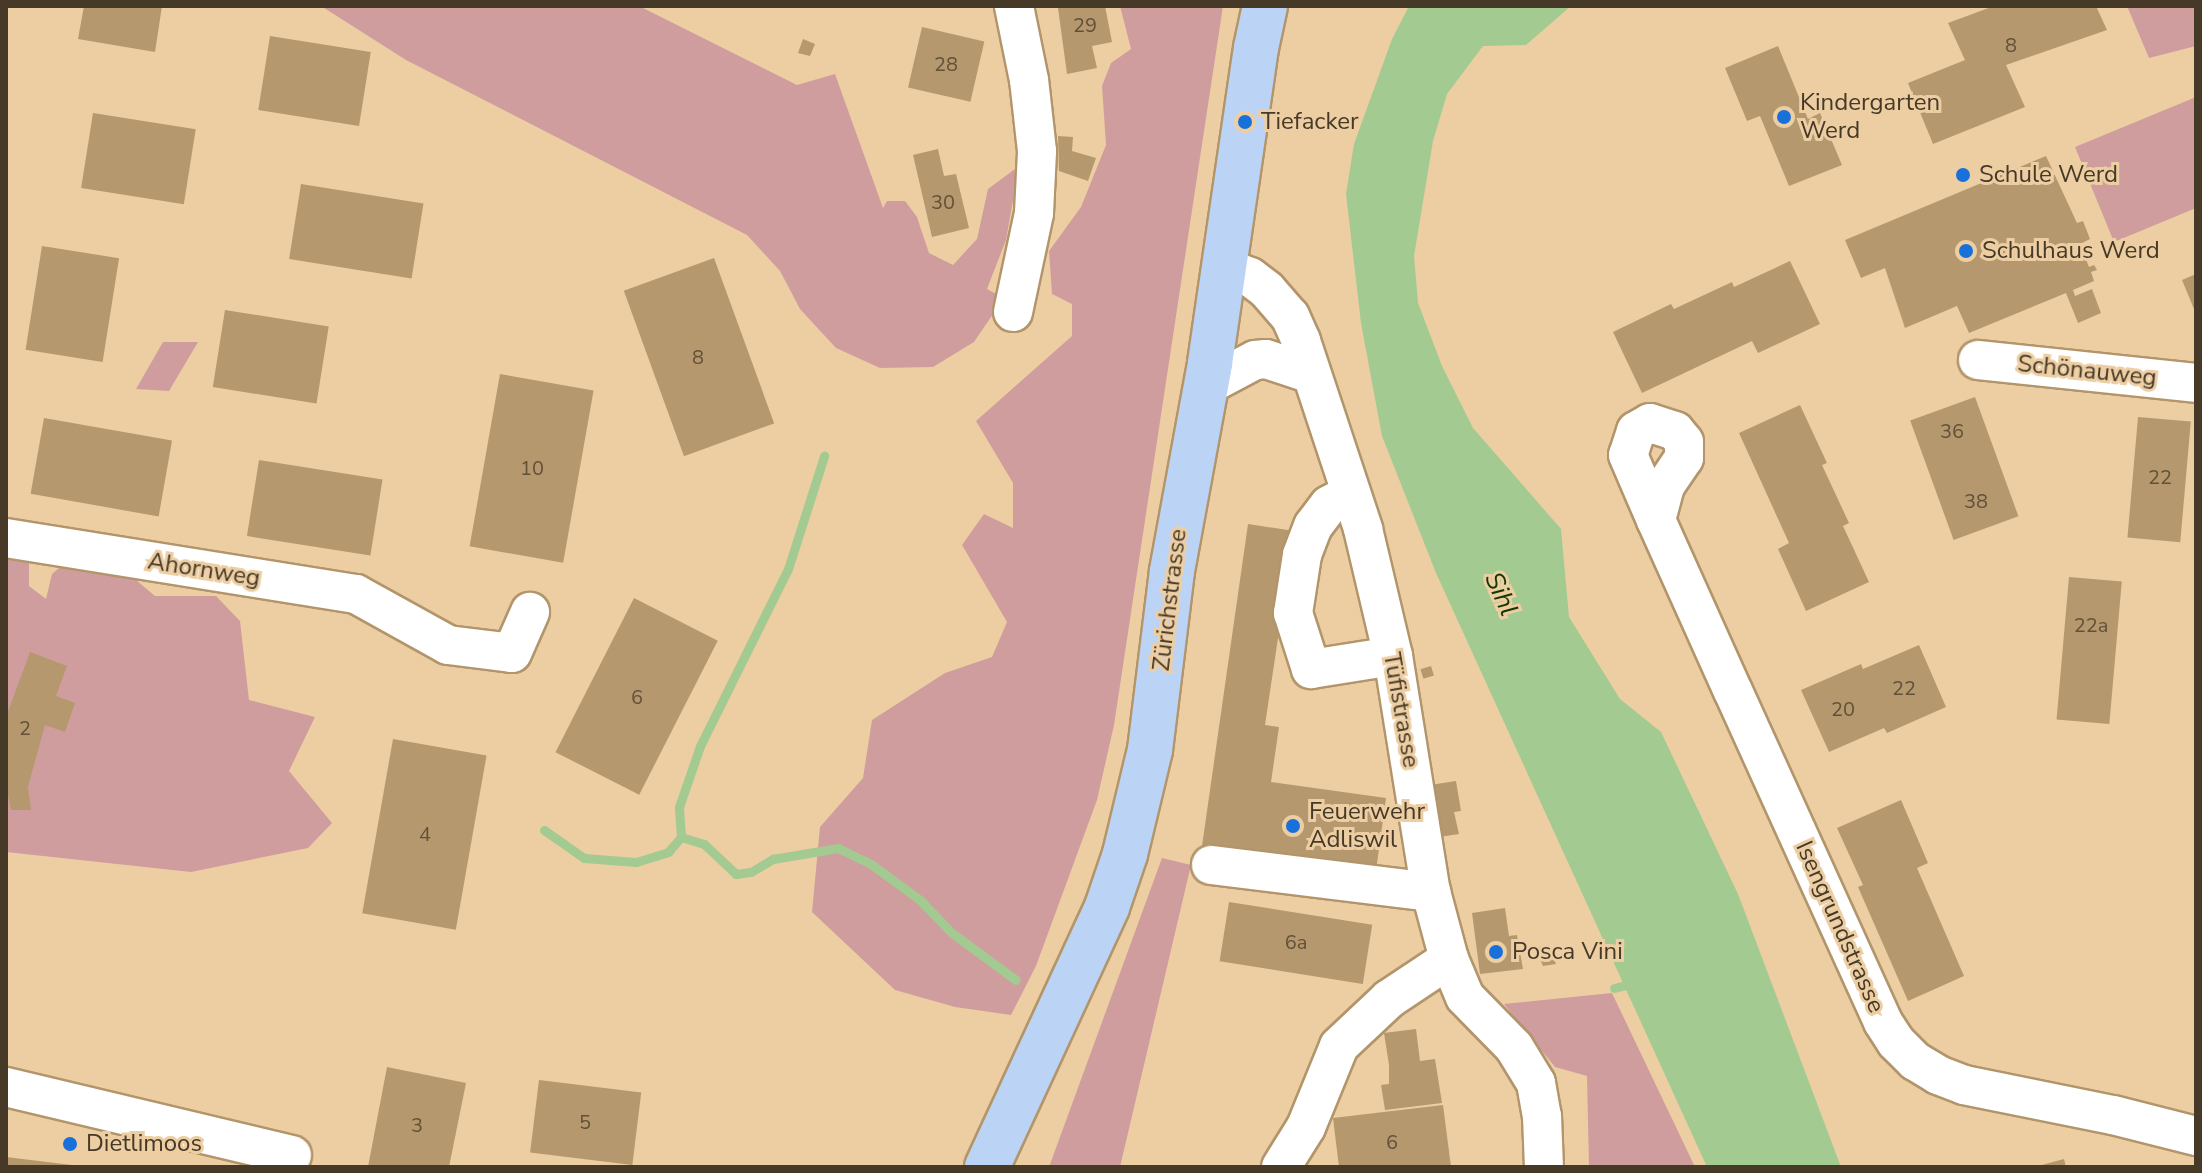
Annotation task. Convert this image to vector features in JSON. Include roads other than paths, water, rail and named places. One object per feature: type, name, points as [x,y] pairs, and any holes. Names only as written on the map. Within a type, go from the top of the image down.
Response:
[{"type":"main road","name":"Zürichstrasse","points":[[987,1167],[1086,958],[1125,854],[1150,750],[1172,571],[1206,386],[1256,48],[1265,6]]},
{"type":"street","points":[[1013,312],[1034,213],[1037,151],[1029,80],[1014,6]]},
{"type":"street","name":"Tüfistrasse","points":[[1225,267],[1250,277],[1290,316],[1351,493],[1371,526],[1431,892],[1449,959],[1465,997],[1514,1047],[1536,1083],[1542,1116],[1544,1167]]},
{"type":"street","points":[[1206,386],[1255,360],[1266,359],[1311,374]]},
{"type":"street","name":"Schönauweg","points":[[1978,360],[2196,383]]},
{"type":"street","points":[[1351,493],[1329,505],[1313,526],[1302,555],[1293,613],[1311,669],[1393,656]]},
{"type":"street","name":"Isengrundstrasse","points":[[1656,520],[1883,1022],[1896,1042],[1915,1061],[1938,1075],[1964,1085],[2113,1115],[2196,1136]]},
{"type":"street","name":"Ahornweg","points":[[6,538],[356,594],[448,645],[512,653],[530,612]]},
{"type":"street","points":[[1211,865],[1431,892]]},
{"type":"street","points":[[1281,1167],[1306,1127],[1339,1046],[1389,999],[1449,959]]},
{"type":"street","points":[[6,1087],[292,1155]]},
{"type":"water","name":"Sihl","points":[[1409,6],[1571,6],[1526,45],[1483,46],[1447,94],[1433,141],[1414,256],[1418,303],[1442,366],[1473,428],[1561,529],[1569,617],[1620,699],[1661,732],[1738,894],[1841,1167],[1707,1167],[1436,573],[1382,436],[1361,323],[1346,194],[1354,144],[1392,39]]},
{"type":"waterway","points":[[681,837],[679,807],[700,746],[788,569],[824,456]]},
{"type":"waterway","points":[[544,830],[584,858],[636,862],[668,852],[681,837],[704,844],[736,874],[751,872],[773,859],[838,848],[871,864],[920,900],[952,933],[1016,980]]},
{"type":"waterway","points":[[1614,988],[1634,983]]},
{"type":"place","name":"Kindergarten Werd","points":[[1784,117]]},
{"type":"place","name":"Tiefacker","points":[[1245,122]]},
{"type":"place","name":"Schule Werd","points":[[1963,175]]},
{"type":"place","name":"Schulhaus Werd","points":[[1966,251]]},
{"type":"place","name":"Feuerwehr Adliswil","points":[[1293,826]]},
{"type":"place","name":"Posca Vini","points":[[1496,952]]},
{"type":"place","name":"Dietlimoos","points":[[70,1144]]}]
